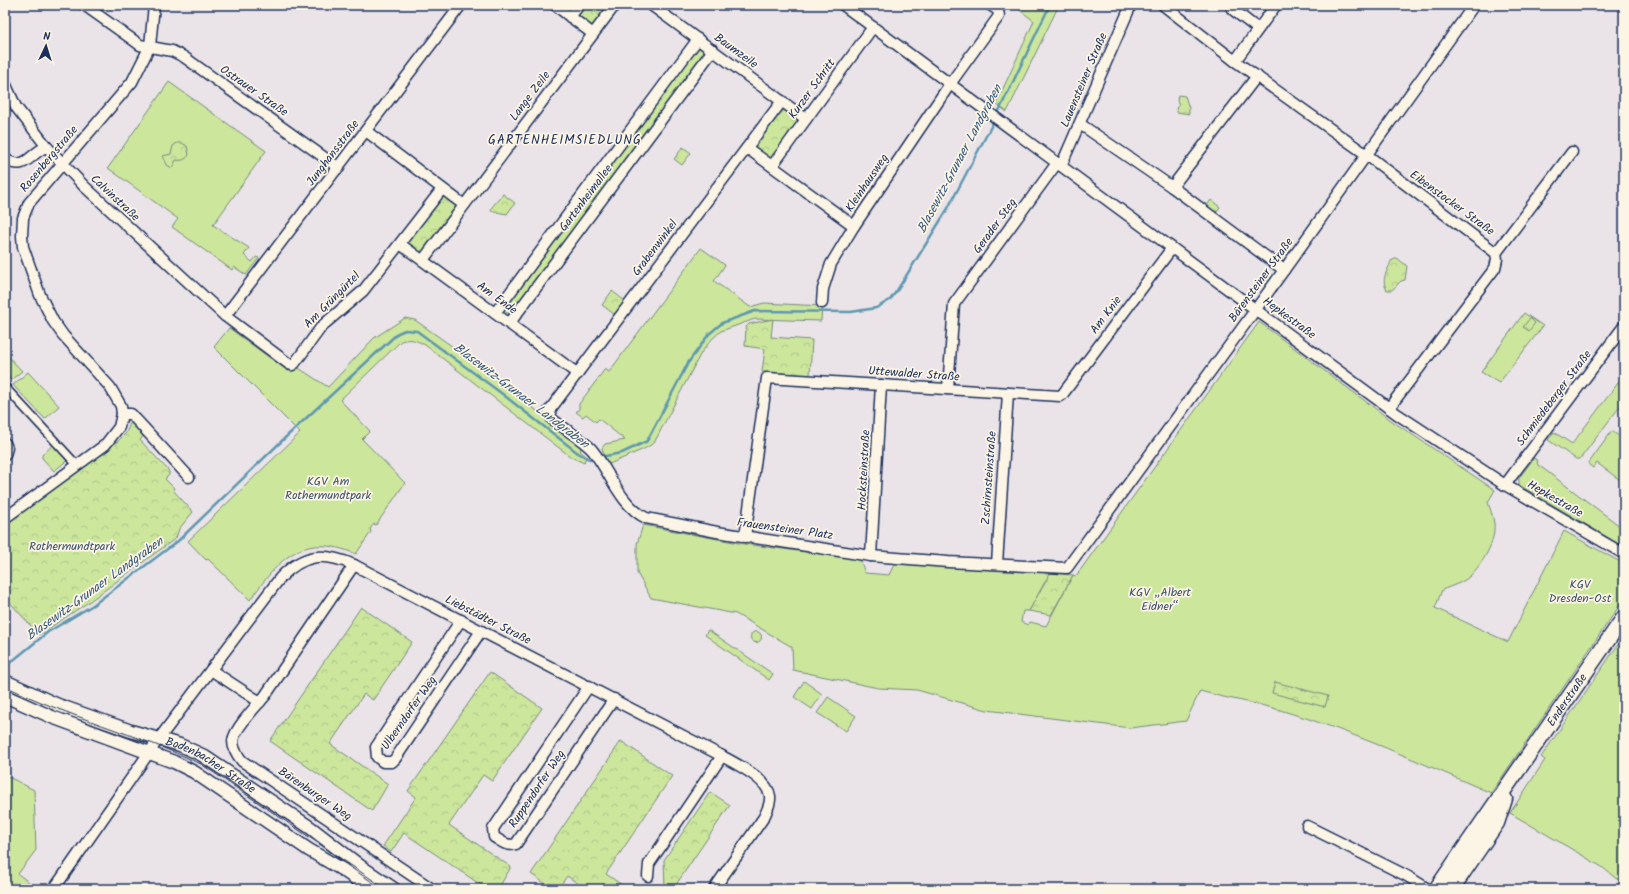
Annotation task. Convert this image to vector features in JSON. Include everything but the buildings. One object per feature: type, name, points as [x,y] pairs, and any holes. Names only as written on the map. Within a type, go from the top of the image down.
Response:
[{"type":"main road","name":"Enderstraße","points":[[1436,889],[1624,617]]},
{"type":"main road","name":"Enderstraße","points":[[1452,889],[1497,823],[1510,783]]},
{"type":"street","name":"Ostrauer Straße","points":[[84,5],[136,42],[172,50],[184,57],[338,168]]},
{"type":"street","name":"Rosenbergstraße","points":[[122,414],[119,402],[110,387],[63,335],[53,321],[40,295],[23,247],[21,227],[25,210],[40,189],[132,82],[150,46],[154,5]]},
{"type":"street","name":"Junghansstraße","points":[[225,316],[461,5]]},
{"type":"street","points":[[555,5],[594,34]]},
{"type":"street","points":[[570,17],[579,5]]},
{"type":"street","name":"Lange Zeile","points":[[423,260],[615,5]]},
{"type":"street","name":"Baumzeile","points":[[652,5],[806,119]]},
{"type":"street","name":"Hepkestraße","points":[[843,5],[1389,408],[1505,485],[1624,554]]},
{"type":"street","points":[[950,84],[1000,16],[998,10],[990,5]]},
{"type":"street","name":"Lauensteiner Straße","points":[[1059,164],[1080,124],[1131,5]]},
{"type":"street","name":"Eibenstocker Straße","points":[[1163,5],[1235,61],[1367,155],[1496,253],[1497,259],[1495,268],[1389,408]]},
{"type":"street","points":[[1234,5],[1232,9],[1258,29]]},
{"type":"street","points":[[1235,61],[1276,5]]},
{"type":"street","name":"Bärensteiner Straße","points":[[1067,568],[1256,309],[1474,5]]},
{"type":"street","name":"Kurzer Schritt","points":[[772,166],[873,27]]},
{"type":"street","name":"Gartenheimallee","points":[[495,313],[698,39]]},
{"type":"street","name":"Gartenheimallee","points":[[509,324],[713,50]]},
{"type":"street","points":[[1172,187],[1257,76]]},
{"type":"street","name":"Calvinstraße","points":[[5,83],[16,107],[47,147],[62,163],[84,186],[225,316]]},
{"type":"street","name":"Kleinhausweg","points":[[822,303],[831,264],[854,226],[950,84]]},
{"type":"street","name":"Grabenwinkel","points":[[550,412],[782,101]]},
{"type":"street","points":[[1080,124],[1172,187],[1284,270]]},
{"type":"street","points":[[366,131],[464,205]]},
{"type":"street","points":[[5,159],[21,164],[27,162],[40,149],[47,147]]},
{"type":"street","points":[[747,148],[854,226]]},
{"type":"street","points":[[1496,253],[1572,152]]},
{"type":"street","name":"Gerader Steg","points":[[948,389],[954,304],[1059,164]]},
{"type":"street","name":"Am Grüngürtel","points":[[225,316],[292,365],[322,326],[363,291],[442,189]]},
{"type":"street","name":"Am Ende","points":[[400,244],[578,374]]},
{"type":"street","name":"Am Knie","points":[[1060,396],[1172,248]]},
{"type":"street","name":"Schmiedeberger Straße","points":[[1505,485],[1624,326]]},
{"type":"street","name":"Uttewalder Straße","points":[[745,537],[767,378],[1060,396]]},
{"type":"street","name":"Hocksteinstraße","points":[[871,556],[882,385]]},
{"type":"street","points":[[5,387],[77,466]]},
{"type":"street","name":"Zschirnsteinstraße","points":[[997,564],[1008,393]]},
{"type":"street","name":"Frauensteiner Platz","points":[[550,412],[552,419],[592,450],[614,485],[638,514],[657,520],[745,537],[871,556],[1067,568]]},
{"type":"street","points":[[5,518],[105,445],[113,437],[119,427],[122,414],[131,414],[189,477]]},
{"type":"street","points":[[5,443],[7,448],[5,455]]},
{"type":"street","name":"Liebstädter Straße","points":[[54,889],[149,752],[280,578],[289,569],[306,559],[316,557],[332,557],[354,565],[614,699],[722,756],[755,776],[766,786],[770,795],[770,804],[764,817],[714,889]]},
{"type":"street","name":"Bärenburger Weg","points":[[354,565],[260,702],[234,736],[233,741],[235,751],[242,760],[432,889]]},
{"type":"street","name":"Ulberndorfer Weg","points":[[460,620],[376,747],[377,757],[384,762],[392,762],[395,759],[481,631]]},
{"type":"street","points":[[211,670],[260,702]]},
{"type":"street","name":"Bodenbacher Straße","points":[[5,681],[58,704],[131,731],[180,745],[214,763],[311,828],[360,866],[394,889]]},
{"type":"street","name":"Ruppendorfer Weg","points":[[589,686],[493,829],[494,837],[506,845],[512,846],[516,844],[614,699]]},
{"type":"street","name":"Bodenbacher Straße","points":[[5,696],[52,717],[149,752],[194,772],[309,850],[371,889]]},
{"type":"street","points":[[648,876],[649,864],[722,756]]},
{"type":"street","points":[[1307,826],[1394,869],[1428,889]]},
{"type":"green space","points":[[584,5],[609,5],[593,26],[589,26],[578,18],[577,14]]},
{"type":"green space","points":[[1013,5],[1059,5],[1007,112],[996,104],[1034,21]]},
{"type":"green space","points":[[698,47],[705,52],[510,315],[503,310]]},
{"type":"green space","points":[[169,82],[266,151],[213,225],[249,248],[244,255],[252,262],[256,257],[259,258],[246,275],[234,267],[232,270],[172,227],[178,219],[108,168]]},
{"type":"green space","points":[[1178,95],[1185,96],[1189,108],[1189,114],[1177,112],[1176,108],[1179,105],[1177,100]]},
{"type":"green space","points":[[784,108],[798,117],[799,122],[772,158],[768,158],[754,147],[754,144],[781,109]]},
{"type":"green space","points":[[177,143],[182,143],[187,146],[189,155],[183,160],[176,160],[172,168],[167,165],[163,156],[171,154],[173,146]]},
{"type":"green space","points":[[683,147],[691,153],[682,165],[674,159]]},
{"type":"green space","points":[[503,194],[515,203],[507,214],[491,211],[492,207]]},
{"type":"green space","points":[[441,196],[445,196],[457,206],[457,209],[421,254],[406,243]]},
{"type":"green space","points":[[1211,200],[1220,207],[1214,215],[1205,208]]},
{"type":"green space","points":[[701,248],[725,265],[714,281],[750,307],[764,303],[822,306],[821,321],[755,319],[721,331],[712,339],[701,353],[654,443],[607,465],[602,448],[605,444],[625,440],[599,419],[596,422],[586,414],[583,417],[576,412],[579,409],[579,404],[605,369],[609,372]]},
{"type":"green space","points":[[1397,258],[1407,266],[1405,280],[1401,281],[1392,290],[1387,290],[1384,282],[1385,275],[1391,261]]},
{"type":"green space","points":[[612,291],[625,301],[615,315],[602,305]]},
{"type":"green space","points":[[1524,313],[1543,326],[1499,383],[1481,372]]},
{"type":"green space","name":"KGV Am Rothermundtpark","points":[[405,318],[415,320],[473,361],[582,446],[580,451],[586,456],[584,463],[571,457],[425,345],[413,340],[401,341],[340,400],[370,431],[362,439],[405,483],[376,525],[374,524],[370,529],[371,532],[356,554],[337,548],[320,546],[306,548],[294,553],[282,561],[271,572],[250,600],[208,559],[206,560],[188,541],[300,433],[214,347],[229,328],[288,371],[294,371],[297,367],[328,387],[374,338]]},
{"type":"green space","points":[[1530,318],[1535,323],[1529,331],[1523,327]]},
{"type":"green space","points":[[773,319],[771,337],[812,340],[810,375],[762,372],[765,349],[745,346],[746,327],[749,324]]},
{"type":"green space","points":[[1259,322],[1392,421],[1495,490],[1488,502],[1494,520],[1494,530],[1488,552],[1480,565],[1467,578],[1442,590],[1435,608],[1508,642],[1564,531],[1624,564],[1624,599],[1491,793],[1386,748],[1307,718],[1270,707],[1200,691],[1186,721],[1130,728],[987,710],[917,690],[878,688],[793,670],[792,647],[736,614],[651,598],[637,573],[637,544],[643,525],[744,544],[860,559],[865,573],[889,575],[895,562],[1050,573],[1029,611],[1023,611],[1021,622],[1028,625],[1030,622],[1046,626],[1073,575],[1076,576]]},
{"type":"green space","points":[[5,353],[22,371],[11,380],[5,373]]},
{"type":"green space","points":[[28,372],[59,406],[45,419],[13,385]]},
{"type":"green space","points":[[1624,375],[1624,401],[1580,459],[1576,459],[1548,440],[1554,432],[1572,444]]},
{"type":"green space","name":"Rothermundtpark","points":[[132,419],[146,433],[140,440],[169,471],[169,475],[165,479],[193,512],[179,529],[176,538],[90,601],[39,635],[5,597],[5,525],[118,441],[126,433]]},
{"type":"green space","points":[[1612,431],[1624,440],[1624,483],[1597,463],[1593,468],[1588,464]]},
{"type":"green space","points":[[56,442],[70,458],[54,471],[42,458],[42,455]]},
{"type":"green space","points":[[1534,458],[1538,461],[1537,464],[1624,529],[1624,547],[1519,485],[1519,478]]},
{"type":"green space","points":[[1050,573],[1073,575],[1051,615],[1029,611]]},
{"type":"green space","points":[[361,607],[412,642],[373,700],[364,694],[330,744],[388,784],[372,811],[270,741]]},
{"type":"green space","points":[[708,630],[773,674],[769,680],[705,635]]},
{"type":"green space","points":[[756,631],[760,633],[762,637],[760,641],[756,643],[752,641],[750,637],[752,633]]},
{"type":"green space","points":[[1624,636],[1624,885],[1602,867],[1510,813],[1545,760],[1541,757]]},
{"type":"green space","points":[[490,672],[542,708],[492,781],[483,775],[449,825],[511,867],[498,889],[487,889],[404,833],[391,852],[383,846],[416,797],[408,791]]},
{"type":"green space","points":[[804,681],[822,694],[812,709],[794,697]]},
{"type":"green space","points":[[1275,682],[1328,696],[1325,707],[1272,693]]},
{"type":"green space","points":[[828,697],[856,716],[846,731],[817,713]]},
{"type":"green space","points":[[621,741],[672,776],[606,874],[628,889],[586,889],[567,876],[558,889],[553,889],[531,874]]},
{"type":"green space","points":[[5,775],[34,790],[36,850],[18,874],[38,889],[5,889]]},
{"type":"green space","points":[[710,792],[730,805],[673,889],[665,889],[664,860]]},
{"type":"waterway","name":"Blasewitz‐Grunaer Landgraben","points":[[997,115],[1050,5]]},
{"type":"waterway","name":"Blasewitz‐Grunaer Landgraben","points":[[600,457],[622,453],[647,441],[688,363],[709,334],[722,323],[755,311],[851,312],[876,308],[890,300],[947,210],[995,119]]},
{"type":"waterway","name":"Blasewitz‐Grunaer Landgraben","points":[[5,667],[48,632],[93,605],[178,541],[288,435],[398,333],[405,330],[417,331],[501,393],[578,453],[589,459],[595,458]]},
{"type":"tram line","points":[[5,686],[53,707],[177,753],[201,764],[386,889]]},
{"type":"district","name":"GARTENHEIMSIEDLUNG","points":[[565,140]]},
{"type":"park label","name":"KGV Dresden-Ost","points":[[1580,591]]},
{"type":"park label","name":"KGV „Albert Eidner“","points":[[1160,599]]}]
